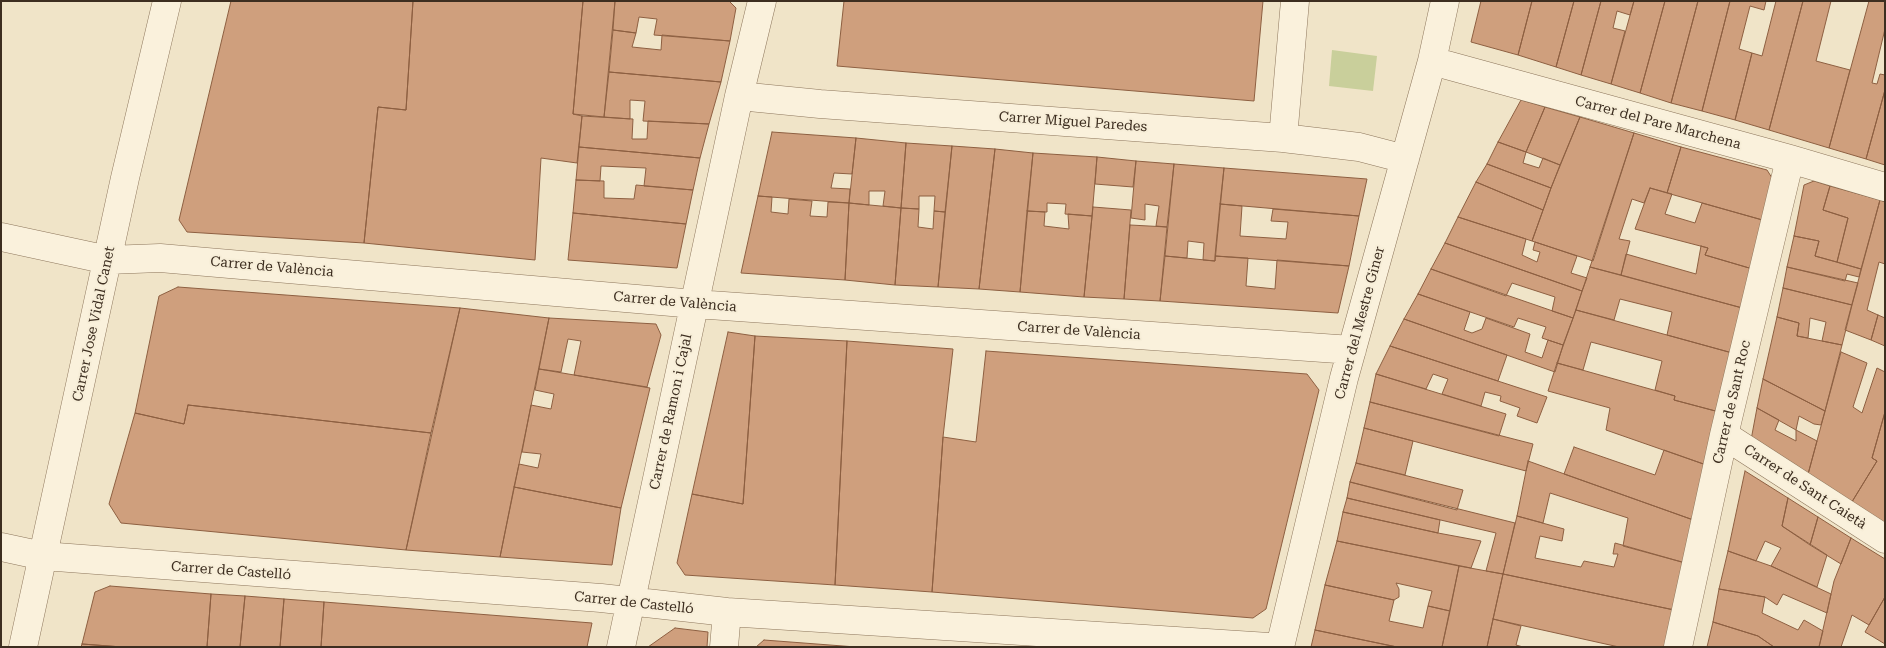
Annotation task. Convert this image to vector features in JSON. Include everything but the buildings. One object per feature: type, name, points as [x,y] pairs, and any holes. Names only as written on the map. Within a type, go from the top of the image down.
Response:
[{"type":"street","name":"Carrer Jose Vidal Canet","points":[[23,647],[125,178],[168,1]]},
{"type":"street","name":"Carrer de Ramon i Cajal","points":[[620,647],[739,96],[762,1]]},
{"type":"street","points":[[1283,138],[1295,1]]},
{"type":"street","name":"Carrer del Mestre Giner","points":[[1280,647],[1352,350],[1432,61],[1446,1]]},
{"type":"street","name":"Carrer del Pare Marchena","points":[[1432,61],[1790,159],[1885,187]]},
{"type":"street","name":"Carrer Miguel Paredes","points":[[739,96],[820,104],[1283,138],[1359,147],[1404,159]]},
{"type":"street","name":"Carrer de Sant Roc","points":[[1678,647],[1724,435],[1790,159]]},
{"type":"street","name":"Carrer de València","points":[[1,237],[108,260],[168,258],[695,304],[1352,350]]},
{"type":"street","name":"Carrer de Sant Caietà","points":[[1724,435],[1885,539]]},
{"type":"street","name":"Carrer de Castelló","points":[[1,547],[42,556],[602,598],[728,612],[1269,647]]},
{"type":"street","points":[[724,647],[728,612]]},
{"type":"green space","points":[[1332,50],[1377,56],[1373,91],[1329,86]]}]
